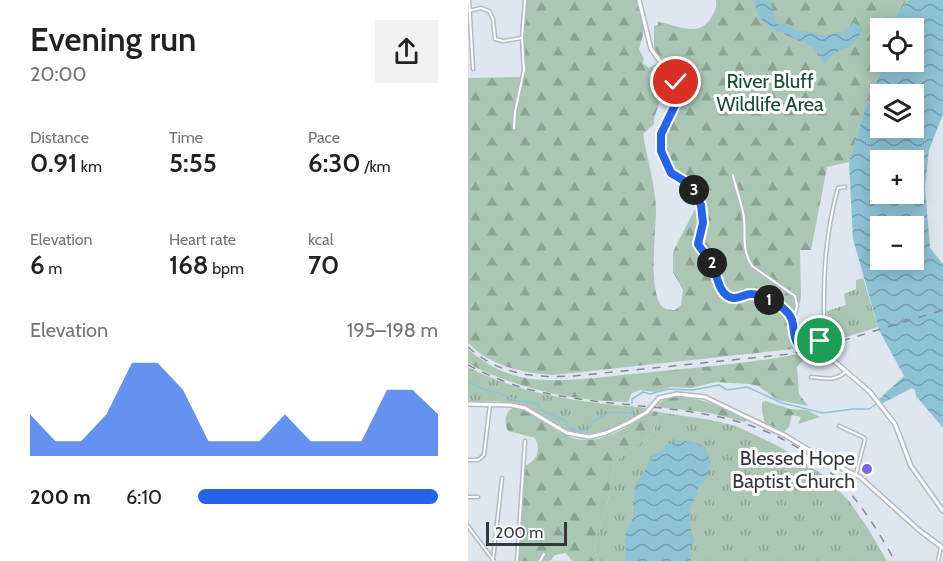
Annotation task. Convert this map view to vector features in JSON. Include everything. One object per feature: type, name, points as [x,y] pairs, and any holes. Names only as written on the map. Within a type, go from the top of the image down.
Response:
[{"type":"street","points":[[469,0],[473,69]]},
{"type":"street","points":[[514,128],[524,70],[522,36],[525,0]]},
{"type":"street","points":[[639,0],[651,49],[676,82],[677,101],[661,134],[661,151],[671,173],[691,185],[701,205],[703,223],[698,239],[701,249],[713,265],[716,280],[729,297],[734,299],[752,294],[776,302],[794,321]]},
{"type":"street","points":[[469,11],[481,8],[489,11],[493,19],[495,39],[503,41],[522,36]]},
{"type":"street","points":[[734,175],[745,221],[743,243],[747,259],[752,266],[795,297],[797,306],[794,321],[795,339],[800,345],[825,341],[824,286],[827,234],[838,188],[845,187]]},
{"type":"street","points":[[827,349],[831,357],[870,392],[895,424],[910,466],[943,511]]},
{"type":"street","points":[[811,377],[835,379],[846,371]]},
{"type":"street","points":[[468,404],[511,405],[525,408],[567,432],[590,437],[606,434],[628,423],[647,411],[659,398],[669,395],[697,396],[712,400],[786,436],[827,461],[856,474],[942,548]]},
{"type":"street","points":[[468,460],[478,460],[484,455],[490,404]]},
{"type":"street","points":[[839,426],[865,439],[856,474]]},
{"type":"street","points":[[517,561],[525,441]]},
{"type":"street","points":[[494,561],[502,478]]},
{"type":"street","points":[[468,497],[478,497]]},
{"type":"street","points":[[468,526],[494,561]]},
{"type":"street","points":[[938,561],[943,542]]},
{"type":"street","points":[[540,561],[544,554]]},
{"type":"green space","points":[[527,0],[637,0],[644,31],[639,49],[644,59],[643,63],[649,68],[658,63],[663,67],[653,82],[654,91],[660,96],[654,124],[643,134],[653,180],[656,209],[654,282],[659,302],[664,308],[670,310],[675,310],[681,305],[683,290],[673,272],[673,252],[698,203],[701,218],[696,247],[709,263],[721,292],[730,300],[753,297],[780,308],[790,321],[795,344],[793,349],[553,375],[530,372],[497,363],[468,343],[468,78],[525,77],[524,34]]},
{"type":"green space","name":"River Bluff Wildlife Area","points":[[716,0],[908,0],[895,18],[870,18],[870,72],[881,72],[876,84],[870,84],[870,97],[849,162],[827,167],[811,250],[800,250],[801,298],[795,319],[782,307],[766,298],[752,295],[734,299],[727,295],[716,280],[713,265],[698,244],[703,223],[701,205],[691,185],[674,176],[661,151],[661,134],[676,106],[675,80],[654,51],[654,26],[658,25],[658,22],[686,29],[700,28],[711,18]]},
{"type":"green space","points":[[863,278],[878,327],[827,343],[827,311],[846,305],[844,294],[856,289],[856,280]]},
{"type":"green space","points":[[468,349],[490,365],[507,373],[524,378],[547,380],[588,379],[734,364],[825,349],[825,352],[805,358],[797,367],[799,394],[808,406],[778,400],[758,386],[716,382],[691,388],[670,387],[655,392],[640,390],[632,393],[628,402],[566,396],[505,380],[486,372],[468,363]]},
{"type":"green space","points":[[468,367],[533,392],[555,397],[646,408],[629,421],[608,430],[585,434],[574,433],[564,430],[524,406],[503,402],[468,401]]},
{"type":"green space","points":[[669,397],[700,400],[747,420],[745,422],[710,413],[658,407],[657,404]]},
{"type":"green space","points":[[765,401],[790,409],[807,410],[820,417],[798,424],[801,417],[792,415],[789,427],[784,432],[765,423],[762,403]]},
{"type":"green space","points":[[514,407],[533,415],[563,434],[575,439],[586,440],[610,435],[652,411],[658,412],[654,433],[621,456],[615,463],[606,511],[594,544],[598,561],[572,561],[566,553],[555,555],[550,561],[518,561],[525,466],[535,458],[538,447],[535,438],[508,431],[506,418],[508,412]]},
{"type":"green space","points":[[658,412],[736,426],[802,460],[824,476],[849,501],[887,561],[598,561],[594,544],[606,511],[615,463],[621,456],[654,433]]},
{"type":"water","points":[[755,0],[770,0],[777,24],[789,24],[796,31],[828,35],[842,33],[853,23],[862,26],[863,30],[851,46],[834,53],[825,64],[814,49],[768,26],[756,11]]},
{"type":"water","points":[[908,0],[943,0],[943,114],[929,150],[925,187],[930,248],[943,264],[943,428],[912,388],[881,404],[878,400],[904,376],[879,330],[853,239],[849,162],[870,97],[870,138],[924,138],[924,84],[876,84],[881,72],[924,72],[924,18],[895,18]]},
{"type":"water","points":[[678,440],[691,441],[705,447],[710,458],[709,474],[698,488],[691,508],[690,523],[695,541],[689,548],[691,561],[626,561],[625,539],[627,536],[625,535],[633,518],[635,485],[652,456]]},
{"type":"waterway","points":[[468,382],[513,399],[538,404],[540,410],[566,421],[568,426]]},
{"type":"waterway","points":[[632,403],[632,399],[643,392],[650,394],[668,389],[693,390],[719,385],[727,390],[747,387],[782,403],[823,413],[869,409],[876,404]]},
{"type":"waterway","points":[[570,428],[578,431],[588,430],[594,420],[612,412],[632,413],[632,406]]},
{"type":"railway","points":[[468,347],[492,364],[518,373],[574,376],[790,354],[822,347],[943,310]]},
{"type":"railway","points":[[468,365],[501,380],[536,391],[690,412],[727,419],[763,430],[798,448],[831,473],[866,514],[895,561]]},
{"type":"place","name":"Blessed Hope Baptist Church","points":[[867,469]]},
{"type":"route","points":[[676,82],[678,96],[676,106],[661,134],[661,151],[671,173],[691,185],[701,205],[703,223],[698,244],[713,265],[716,280],[727,295],[734,299],[752,294],[776,302],[794,321],[795,339],[798,344],[803,346],[820,341]]}]
